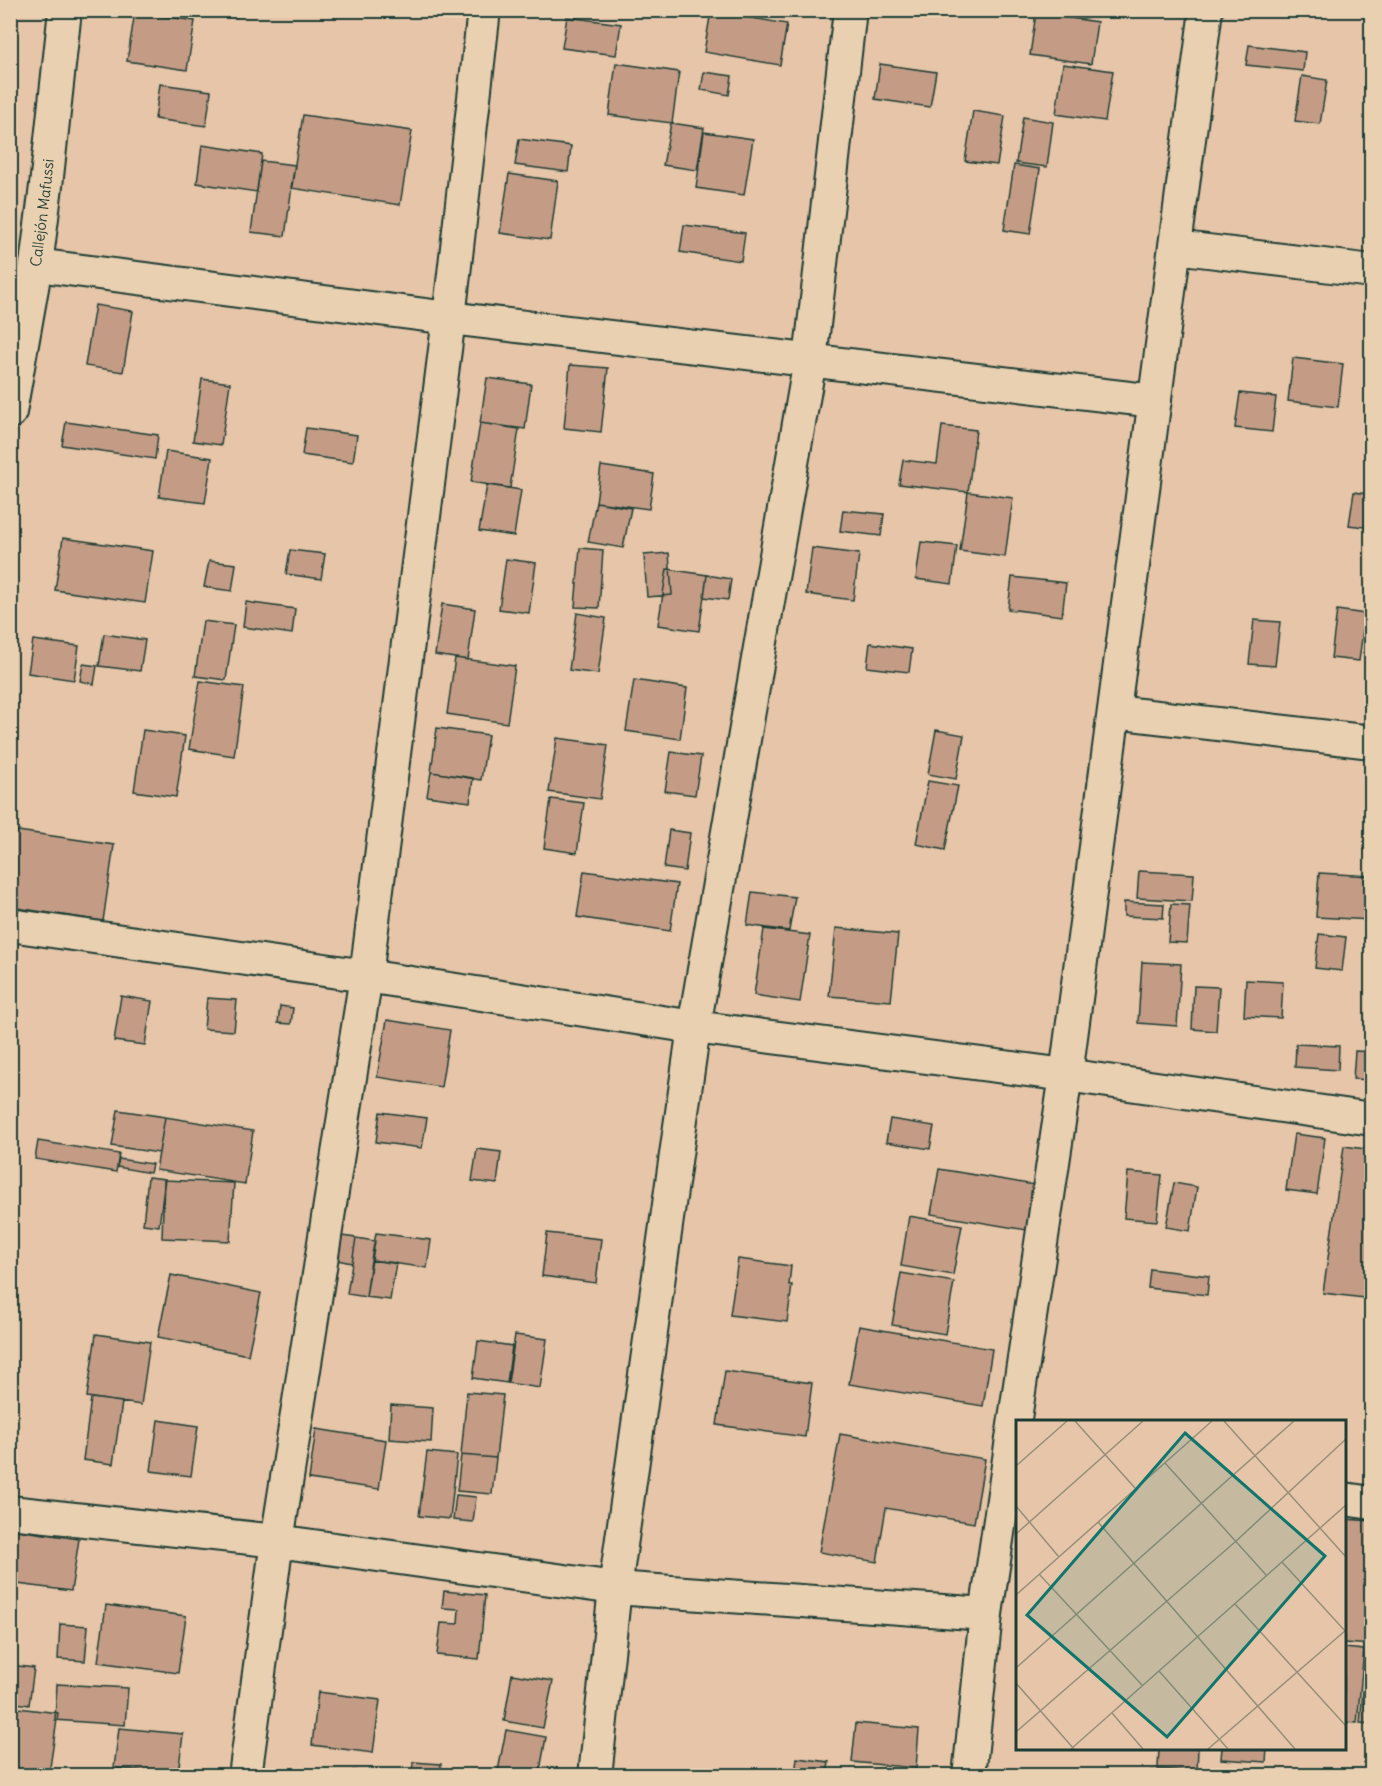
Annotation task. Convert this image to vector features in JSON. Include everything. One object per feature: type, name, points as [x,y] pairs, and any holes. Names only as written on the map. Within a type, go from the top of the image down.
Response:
[{"type":"street","name":"Callejón Mafussi","points":[[10,412],[36,265],[65,10]]},
{"type":"street","points":[[245,1776],[277,1541],[366,976],[449,318],[484,10]]},
{"type":"street","points":[[595,1776],[615,1588],[694,1027],[810,360],[850,10]]},
{"type":"street","points":[[1019,1420],[1206,10]]},
{"type":"street","points":[[1175,247],[1371,271]]},
{"type":"street","points":[[36,265],[449,318],[1155,401]]},
{"type":"street","points":[[1114,712],[1371,742]]},
{"type":"street","points":[[10,925],[366,976],[694,1027],[1066,1075],[1371,1119]]},
{"type":"street","points":[[969,1776],[986,1614],[1014,1455]]},
{"type":"street","points":[[1346,1499],[1371,1503]]},
{"type":"street","points":[[10,1512],[277,1541],[615,1588],[986,1614]]},
{"type":"building","points":[[187,10],[238,10],[237,17]]},
{"type":"building","points":[[711,11],[787,24],[780,65],[704,52]]},
{"type":"building","points":[[135,12],[195,21],[187,70],[127,61]]},
{"type":"building","points":[[1036,13],[1097,22],[1091,64],[1030,55]]},
{"type":"building","points":[[567,17],[621,24],[616,55],[562,48]]},
{"type":"building","points":[[1249,45],[1305,52],[1303,71],[1246,65]]},
{"type":"building","points":[[616,63],[679,72],[672,123],[609,115]]},
{"type":"building","points":[[880,64],[936,72],[930,107],[875,99]]},
{"type":"building","points":[[1063,64],[1113,71],[1105,121],[1056,114]]},
{"type":"building","points":[[704,72],[732,76],[729,95],[701,90]]},
{"type":"building","points":[[1302,76],[1327,80],[1320,124],[1295,121]]},
{"type":"building","points":[[160,84],[211,91],[206,126],[155,119]]},
{"type":"building","points":[[973,111],[1005,116],[997,165],[965,161]]},
{"type":"building","points":[[303,115],[412,131],[400,205],[291,188]]},
{"type":"building","points":[[1023,117],[1053,122],[1047,167],[1016,163]]},
{"type":"building","points":[[671,123],[704,128],[697,170],[663,165]]},
{"type":"building","points":[[704,132],[753,139],[744,195],[696,188]]},
{"type":"building","points":[[519,139],[571,146],[568,172],[515,165]]},
{"type":"building","points":[[202,145],[262,154],[257,192],[197,183]]},
{"type":"building","points":[[261,161],[295,165],[285,236],[251,232]]},
{"type":"building","points":[[1014,165],[1040,169],[1030,234],[1004,230]]},
{"type":"building","points":[[509,174],[558,181],[550,240],[500,233]]},
{"type":"building","points":[[684,225],[745,233],[741,261],[680,252]]},
{"type":"building","points":[[95,305],[133,311],[123,372],[85,366]]},
{"type":"building","points":[[1293,358],[1343,364],[1338,407],[1288,401]]},
{"type":"building","points":[[570,365],[608,368],[601,432],[564,428]]},
{"type":"building","points":[[487,378],[531,384],[525,429],[480,423]]},
{"type":"building","points":[[202,379],[230,383],[221,445],[193,441]]},
{"type":"building","points":[[1240,393],[1276,397],[1272,432],[1235,428]]},
{"type":"building","points":[[66,422],[158,435],[155,459],[62,445]]},
{"type":"building","points":[[480,423],[519,429],[510,488],[471,482]]},
{"type":"building","points":[[942,426],[976,430],[968,492],[899,484],[903,460],[937,464]]},
{"type":"building","points":[[306,428],[357,435],[353,462],[302,455]]},
{"type":"building","points":[[166,451],[212,458],[205,503],[159,497]]},
{"type":"building","points":[[601,466],[654,474],[649,509],[596,502]]},
{"type":"building","points":[[487,485],[521,490],[514,536],[479,531]]},
{"type":"building","points":[[968,492],[1013,498],[1005,557],[960,551]]},
{"type":"building","points":[[1354,492],[1372,495],[1372,528],[1349,525]]},
{"type":"building","points":[[596,502],[631,508],[623,548],[588,542]]},
{"type":"building","points":[[843,510],[884,514],[881,536],[840,531]]},
{"type":"building","points":[[63,538],[153,551],[145,603],[55,590]]},
{"type":"building","points":[[921,542],[957,546],[952,584],[916,579]]},
{"type":"building","points":[[580,548],[603,550],[599,608],[575,607]]},
{"type":"building","points":[[812,548],[859,554],[853,600],[806,594]]},
{"type":"building","points":[[290,550],[325,554],[321,579],[286,574]]},
{"type":"building","points":[[669,553],[672,595],[647,597],[644,555]]},
{"type":"building","points":[[506,559],[536,563],[529,613],[499,609]]},
{"type":"building","points":[[209,561],[236,564],[232,591],[204,587]]},
{"type":"building","points":[[667,569],[707,575],[699,631],[658,625]]},
{"type":"building","points":[[707,575],[731,579],[728,600],[704,597]]},
{"type":"building","points":[[1012,577],[1066,583],[1062,616],[1008,609]]},
{"type":"building","points":[[246,602],[295,609],[292,634],[243,627]]},
{"type":"building","points":[[442,604],[475,609],[468,660],[435,655]]},
{"type":"building","points":[[1337,610],[1365,614],[1359,661],[1331,658]]},
{"type":"building","points":[[577,613],[606,618],[598,674],[569,670]]},
{"type":"building","points":[[1254,620],[1280,622],[1275,666],[1249,664]]},
{"type":"building","points":[[203,621],[234,625],[226,680],[195,676]]},
{"type":"building","points":[[104,634],[145,640],[140,671],[99,666]]},
{"type":"building","points":[[33,640],[79,646],[74,680],[28,673]]},
{"type":"building","points":[[870,643],[912,649],[909,672],[867,667]]},
{"type":"building","points":[[455,658],[515,666],[507,723],[447,714]]},
{"type":"building","points":[[83,664],[97,666],[94,684],[80,681]]},
{"type":"building","points":[[634,680],[687,688],[680,739],[626,731]]},
{"type":"building","points":[[200,681],[244,687],[234,756],[189,749]]},
{"type":"building","points":[[437,728],[488,735],[481,780],[431,772]]},
{"type":"building","points":[[143,730],[185,736],[176,797],[134,791]]},
{"type":"building","points":[[936,730],[964,735],[956,779],[928,774]]},
{"type":"building","points":[[557,738],[608,745],[600,799],[549,792]]},
{"type":"building","points":[[671,752],[701,756],[695,795],[665,791]]},
{"type":"building","points":[[431,772],[473,778],[470,802],[427,796]]},
{"type":"building","points":[[928,781],[958,786],[945,850],[916,844]]},
{"type":"building","points":[[551,799],[584,803],[577,853],[544,848]]},
{"type":"building","points":[[11,830],[114,845],[103,921],[10,907]]},
{"type":"building","points":[[669,830],[690,833],[685,871],[664,868]]},
{"type":"building","points":[[584,871],[677,884],[670,931],[577,917]]},
{"type":"building","points":[[1139,871],[1194,874],[1192,901],[1137,898]]},
{"type":"building","points":[[1319,873],[1372,876],[1372,920],[1316,917]]},
{"type":"building","points":[[752,892],[795,897],[789,931],[747,925]]},
{"type":"building","points":[[1124,902],[1164,904],[1163,918],[1124,916]]},
{"type":"building","points":[[1171,904],[1190,905],[1187,943],[1168,942]]},
{"type":"building","points":[[836,928],[898,934],[891,1001],[829,996]]},
{"type":"building","points":[[764,929],[810,935],[800,1002],[754,995]]},
{"type":"building","points":[[1319,934],[1346,937],[1342,971],[1315,968]]},
{"type":"building","points":[[1142,962],[1181,964],[1177,1026],[1138,1023]]},
{"type":"building","points":[[1246,980],[1283,982],[1281,1018],[1244,1016]]},
{"type":"building","points":[[1194,986],[1219,987],[1216,1031],[1192,1029]]},
{"type":"building","points":[[121,996],[152,1001],[145,1045],[114,1041]]},
{"type":"building","points":[[207,998],[237,1000],[234,1031],[204,1029]]},
{"type":"building","points":[[1369,1000],[1372,1000],[1372,1050],[1365,1049]]},
{"type":"building","points":[[280,1006],[293,1008],[291,1024],[278,1023]]},
{"type":"building","points":[[387,1020],[450,1030],[441,1087],[377,1077]]},
{"type":"building","points":[[1296,1044],[1339,1046],[1338,1070],[1295,1067]]},
{"type":"building","points":[[1355,1051],[1372,1052],[1372,1080],[1353,1079]]},
{"type":"building","points":[[118,1110],[165,1117],[159,1153],[112,1146]]},
{"type":"building","points":[[380,1112],[427,1118],[422,1148],[376,1142]]},
{"type":"building","points":[[165,1117],[253,1131],[245,1184],[156,1170]]},
{"type":"building","points":[[890,1119],[934,1126],[930,1149],[886,1142]]},
{"type":"building","points":[[1294,1134],[1325,1138],[1317,1194],[1286,1190]]},
{"type":"building","points":[[38,1141],[119,1154],[116,1172],[35,1159]]},
{"type":"building","points":[[1344,1146],[1372,1150],[1372,1299],[1323,1293]]},
{"type":"building","points":[[477,1149],[501,1152],[497,1184],[472,1181]]},
{"type":"building","points":[[119,1159],[152,1164],[150,1173],[117,1167]]},
{"type":"building","points":[[939,1169],[1035,1185],[1027,1230],[931,1214]]},
{"type":"building","points":[[1128,1172],[1162,1175],[1157,1221],[1124,1218]]},
{"type":"building","points":[[148,1177],[165,1179],[159,1226],[143,1224]]},
{"type":"building","points":[[164,1180],[234,1183],[230,1241],[162,1238]]},
{"type":"building","points":[[1174,1183],[1197,1187],[1190,1231],[1166,1227]]},
{"type":"building","points":[[909,1216],[962,1225],[953,1275],[901,1266]]},
{"type":"building","points":[[376,1233],[431,1240],[427,1268],[371,1260]]},
{"type":"building","points":[[547,1233],[601,1239],[596,1283],[542,1276]]},
{"type":"building","points":[[341,1236],[356,1238],[352,1263],[337,1260]]},
{"type":"building","points":[[356,1238],[375,1241],[366,1297],[347,1294]]},
{"type":"building","points":[[738,1259],[791,1266],[789,1285],[792,1285],[787,1322],[730,1315]]},
{"type":"building","points":[[371,1260],[396,1263],[390,1300],[366,1297]]},
{"type":"building","points":[[1150,1269],[1209,1276],[1207,1295],[1148,1288]]},
{"type":"building","points":[[901,1273],[954,1282],[945,1334],[892,1325]]},
{"type":"building","points":[[171,1275],[261,1293],[248,1355],[158,1337]]},
{"type":"building","points":[[859,1326],[992,1349],[983,1406],[849,1384]]},
{"type":"building","points":[[96,1334],[150,1342],[141,1405],[87,1397]]},
{"type":"building","points":[[515,1335],[547,1339],[540,1388],[508,1383]]},
{"type":"building","points":[[478,1341],[512,1346],[507,1383],[473,1378]]},
{"type":"building","points":[[725,1371],[812,1383],[805,1437],[717,1425]]},
{"type":"building","points":[[467,1392],[503,1395],[496,1458],[461,1455]]},
{"type":"building","points":[[91,1398],[122,1402],[113,1464],[83,1460]]},
{"type":"building","points":[[391,1405],[433,1408],[431,1442],[389,1439]]},
{"type":"building","points":[[158,1420],[198,1426],[191,1476],[151,1471]]},
{"type":"building","points":[[316,1429],[386,1440],[379,1489],[309,1479]]},
{"type":"building","points":[[840,1434],[985,1459],[974,1523],[886,1508],[877,1562],[819,1552]]},
{"type":"building","points":[[427,1452],[457,1455],[450,1519],[419,1516]]},
{"type":"building","points":[[461,1455],[496,1458],[492,1494],[457,1491]]},
{"type":"building","points":[[456,1495],[476,1497],[473,1522],[453,1520]]},
{"type":"building","points":[[1346,1519],[1372,1521],[1372,1645],[1346,1643]]},
{"type":"building","points":[[10,1529],[79,1539],[71,1591],[10,1583]]},
{"type":"building","points":[[444,1591],[485,1595],[479,1659],[437,1655],[441,1623],[458,1624],[459,1609],[442,1608]]},
{"type":"building","points":[[106,1605],[186,1616],[178,1673],[98,1662]]},
{"type":"building","points":[[60,1624],[88,1626],[85,1661],[58,1659]]},
{"type":"building","points":[[1367,1647],[1372,1647],[1372,1724],[1360,1723]]},
{"type":"building","points":[[1346,1648],[1364,1650],[1357,1723],[1346,1722]]},
{"type":"building","points":[[10,1665],[34,1668],[29,1705],[10,1702]]},
{"type":"building","points":[[512,1674],[553,1681],[543,1728],[504,1721]]},
{"type":"building","points":[[57,1684],[128,1688],[125,1725],[55,1720]]},
{"type":"building","points":[[318,1692],[380,1700],[373,1753],[312,1745]]},
{"type":"building","points":[[10,1707],[58,1713],[49,1774],[10,1769]]},
{"type":"building","points":[[856,1723],[919,1729],[916,1768],[852,1762]]},
{"type":"building","points":[[119,1728],[183,1734],[178,1774],[114,1768]]},
{"type":"building","points":[[506,1730],[546,1737],[539,1776],[497,1776]]},
{"type":"building","points":[[1159,1750],[1198,1750],[1197,1772],[1158,1769]]},
{"type":"building","points":[[1222,1750],[1267,1750],[1266,1762],[1221,1759]]},
{"type":"building","points":[[797,1758],[829,1762],[827,1776],[795,1776]]},
{"type":"building","points":[[413,1762],[441,1764],[440,1776],[412,1776]]},
{"type":"building","points":[[353,1771],[384,1776],[353,1776]]},
{"type":"building","points":[[828,1771],[859,1776],[827,1776]]},
{"type":"building","points":[[1151,1771],[1174,1773],[1174,1776],[1151,1776]]}]
